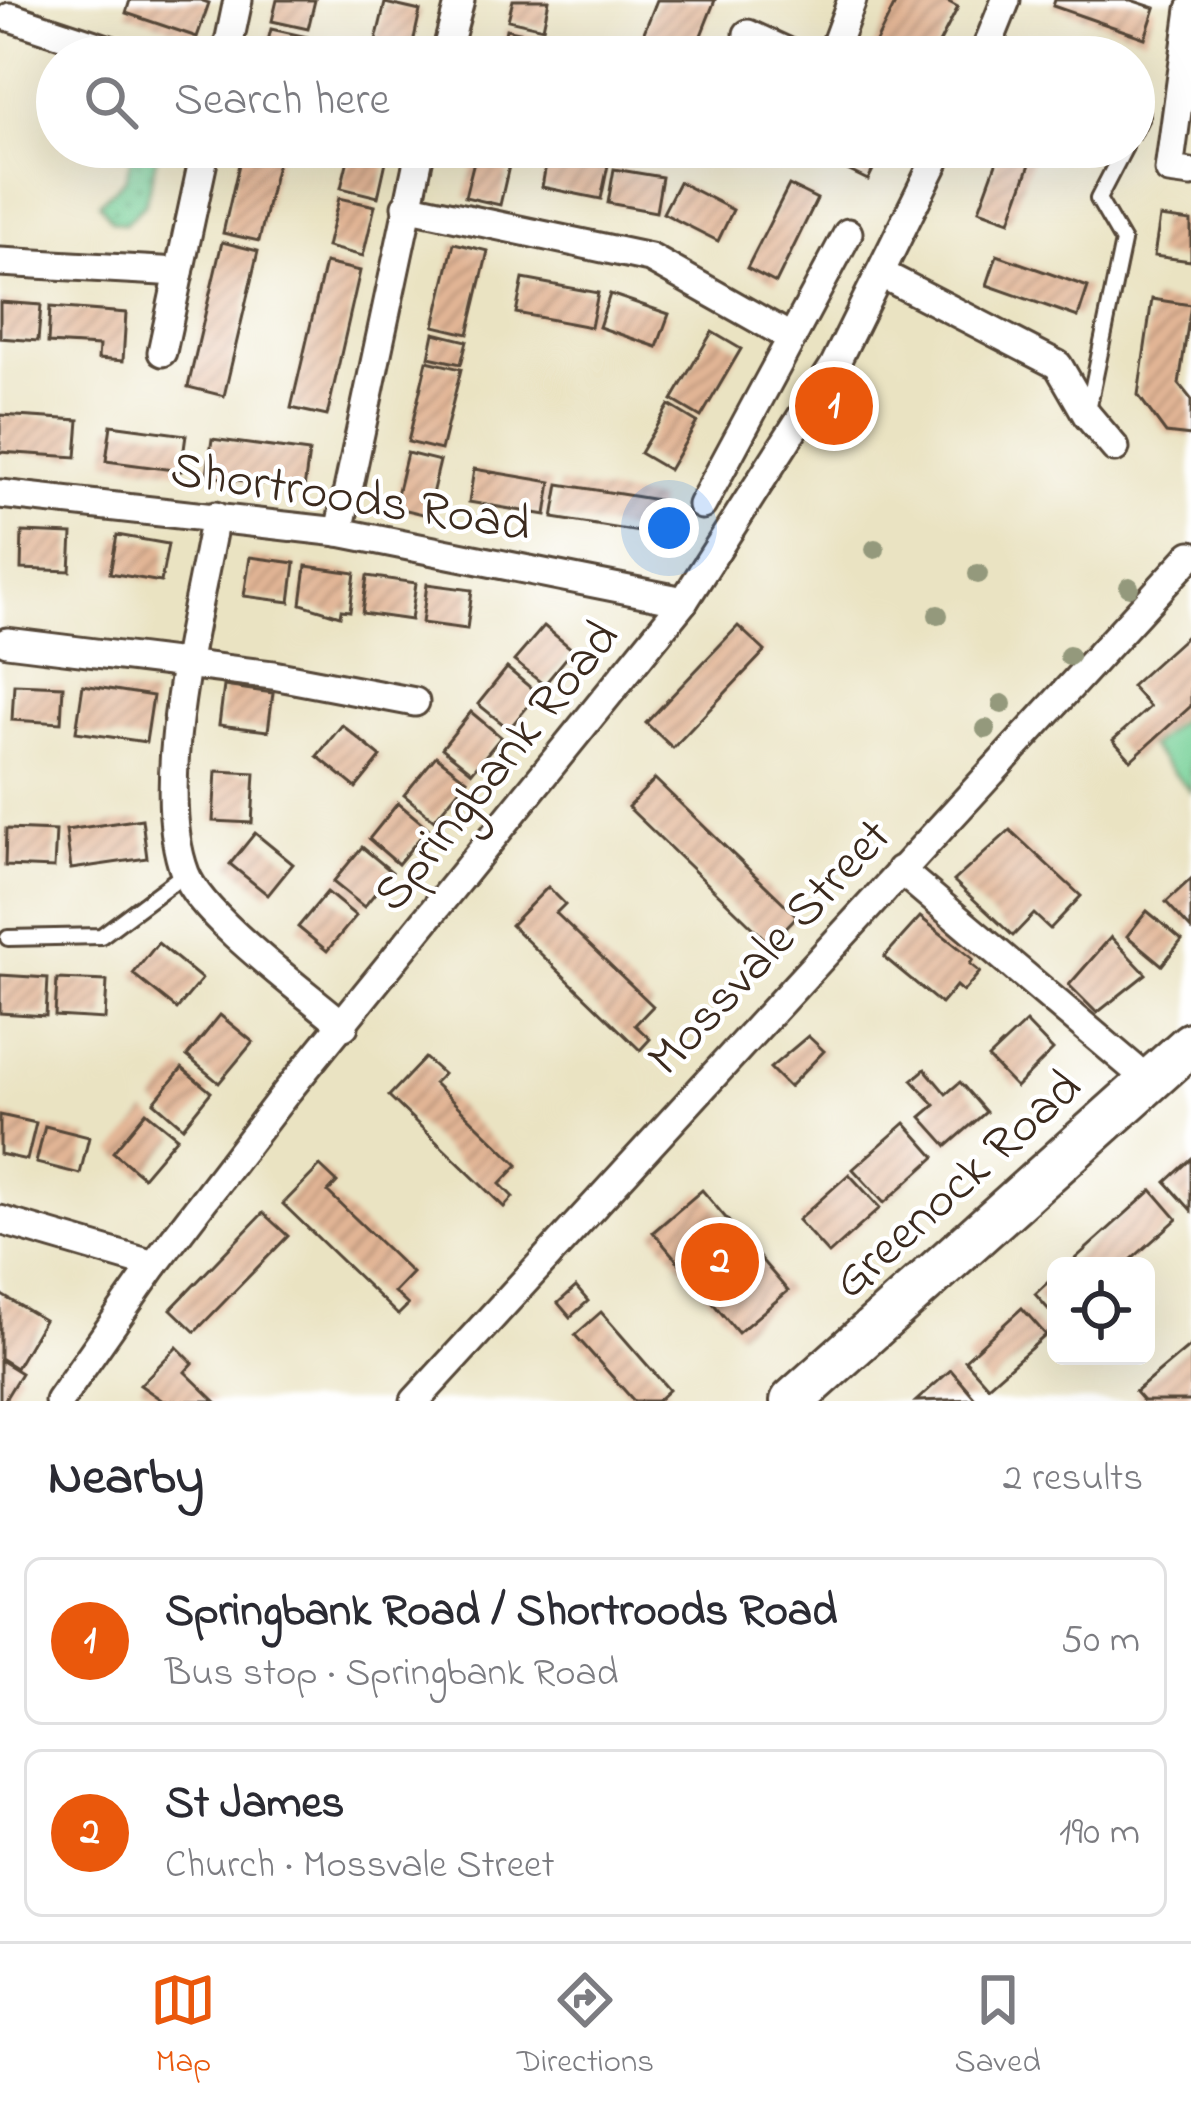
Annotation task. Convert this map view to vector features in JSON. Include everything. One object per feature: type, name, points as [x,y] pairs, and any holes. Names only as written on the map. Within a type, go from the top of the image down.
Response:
[{"type":"main road","name":"Greenock Road","points":[[792,1401],[1191,1044]]},
{"type":"street","points":[[230,36],[238,0]]},
{"type":"street","points":[[451,36],[460,0]]},
{"type":"street","points":[[838,36],[851,0]]},
{"type":"street","points":[[991,36],[1006,0]]},
{"type":"street","points":[[1191,9],[1169,170],[1191,173]]},
{"type":"street","points":[[8,18],[65,36]]},
{"type":"street","points":[[748,34],[752,36]]},
{"type":"street","points":[[162,352],[201,168]]},
{"type":"street","points":[[339,532],[416,168]]},
{"type":"street","name":"Springbank Road","points":[[69,1397],[154,1265],[684,601],[833,366],[932,168]]},
{"type":"street","points":[[406,206],[650,258],[792,338]]},
{"type":"street","points":[[702,505],[848,233]]},
{"type":"street","points":[[0,262],[179,272]]},
{"type":"street","points":[[880,273],[1058,365],[1087,415],[1115,448]]},
{"type":"street","name":"Shortroods Road","points":[[0,494],[339,532],[684,601]]},
{"type":"street","points":[[215,516],[172,783],[185,873],[210,910],[344,1026]]},
{"type":"street","name":"Mossvale Street","points":[[416,1401],[1191,555]]},
{"type":"street","points":[[7,642],[273,675],[415,702]]},
{"type":"street","points":[[901,870],[1149,1081]]},
{"type":"street","points":[[0,1220],[154,1265]]},
{"type":"lane","points":[[1087,415],[1123,242],[1098,199],[1114,168]]},
{"type":"lane","points":[[8,938],[101,936],[185,873]]},
{"type":"green space","points":[[129,168],[154,168],[145,204],[125,224],[112,221],[99,203],[126,178]]},
{"type":"green space","points":[[1191,709],[1191,792],[1150,747]]},
{"type":"building","points":[[130,0],[209,3],[197,36],[126,13]]},
{"type":"building","points":[[277,0],[315,0],[308,29],[272,21]]},
{"type":"building","points":[[513,0],[549,0],[543,28],[508,20]]},
{"type":"building","points":[[657,0],[715,0],[701,36],[642,36]]},
{"type":"building","points":[[897,0],[945,0],[958,7],[943,36],[879,36]]},
{"type":"building","points":[[1055,0],[1131,0],[1155,8],[1146,36],[1139,36],[1053,6]]},
{"type":"building","points":[[385,3],[420,11],[415,36],[377,36]]},
{"type":"building","points":[[271,29],[302,36],[269,36]]},
{"type":"building","points":[[506,29],[536,36],[504,36]]},
{"type":"building","points":[[238,168],[276,168],[259,241],[223,233]]},
{"type":"building","points":[[346,168],[385,168],[378,197],[341,188]]},
{"type":"building","points":[[472,168],[508,168],[500,205],[465,197]]},
{"type":"building","points":[[545,168],[607,168],[601,199],[542,187]]},
{"type":"building","points":[[843,168],[874,168],[868,180]]},
{"type":"building","points":[[994,168],[1029,168],[1010,221],[979,210]]},
{"type":"building","points":[[614,169],[662,177],[656,212],[608,203]]},
{"type":"building","points":[[679,182],[733,210],[718,241],[663,213]]},
{"type":"building","points":[[789,185],[817,199],[776,283],[747,268]]},
{"type":"building","points":[[339,198],[375,206],[363,256],[327,247]]},
{"type":"building","points":[[1160,217],[1191,221],[1191,261],[1154,256]]},
{"type":"building","points":[[222,242],[258,251],[224,396],[188,387]]},
{"type":"building","points":[[454,243],[488,251],[468,334],[434,326]]},
{"type":"building","points":[[997,255],[1088,287],[1078,317],[987,285]]},
{"type":"building","points":[[325,263],[360,271],[327,416],[291,408]]},
{"type":"building","points":[[523,279],[598,293],[591,327],[516,313]]},
{"type":"building","points":[[610,294],[669,314],[657,347],[599,327]]},
{"type":"building","points":[[1152,299],[1191,305],[1179,384],[1191,399],[1191,436],[1166,433],[1138,395]]},
{"type":"building","points":[[0,302],[41,305],[38,341],[0,338]]},
{"type":"building","points":[[50,307],[126,313],[123,361],[98,359],[99,346],[48,343]]},
{"type":"building","points":[[712,332],[741,349],[701,417],[672,400]]},
{"type":"building","points":[[434,333],[467,341],[461,364],[429,357]]},
{"type":"building","points":[[427,361],[461,369],[441,450],[408,442]]},
{"type":"building","points":[[669,405],[697,422],[669,470],[640,453]]},
{"type":"building","points":[[0,415],[79,420],[76,457],[0,452]]},
{"type":"building","points":[[111,425],[186,435],[181,471],[106,461]]},
{"type":"building","points":[[212,439],[309,452],[304,489],[207,476]]},
{"type":"building","points":[[407,453],[440,461],[427,515],[394,507]]},
{"type":"building","points":[[474,469],[551,482],[546,515],[469,502]]},
{"type":"building","points":[[559,484],[658,500],[652,534],[553,518]]},
{"type":"building","points":[[22,532],[72,534],[70,571],[21,569]]},
{"type":"building","points":[[117,535],[168,544],[161,582],[110,573]]},
{"type":"building","points":[[250,557],[295,563],[290,602],[244,596]]},
{"type":"building","points":[[306,566],[355,573],[350,611],[341,610],[340,616],[301,604]]},
{"type":"building","points":[[367,576],[416,583],[411,620],[362,613]]},
{"type":"building","points":[[427,584],[472,590],[467,629],[422,623]]},
{"type":"building","points":[[544,626],[573,650],[544,685],[514,661]]},
{"type":"building","points":[[738,626],[765,651],[673,748],[646,723]]},
{"type":"building","points":[[1191,632],[1191,706],[1131,760],[1113,740],[1150,707],[1131,686]]},
{"type":"building","points":[[507,668],[538,694],[509,729],[478,704]]},
{"type":"building","points":[[14,684],[63,686],[61,723],[12,720]]},
{"type":"building","points":[[83,685],[153,696],[146,742],[76,732]]},
{"type":"building","points":[[224,686],[273,693],[268,731],[219,725]]},
{"type":"building","points":[[471,712],[501,737],[472,772],[442,748]]},
{"type":"building","points":[[342,725],[381,757],[356,788],[317,756]]},
{"type":"building","points":[[436,756],[467,780],[434,820],[404,795]]},
{"type":"building","points":[[216,771],[255,773],[252,823],[213,821]]},
{"type":"building","points":[[655,779],[797,916],[770,944],[628,807]]},
{"type":"building","points":[[398,803],[428,828],[398,864],[369,839]]},
{"type":"building","points":[[142,819],[147,858],[71,869],[66,830]]},
{"type":"building","points":[[6,829],[56,831],[54,868],[5,866]]},
{"type":"building","points":[[1010,830],[1081,896],[1050,929],[1034,914],[1013,936],[954,881]]},
{"type":"building","points":[[255,833],[293,864],[268,895],[230,864]]},
{"type":"building","points":[[362,847],[392,872],[364,907],[333,882]]},
{"type":"building","points":[[1191,879],[1191,929],[1166,902]]},
{"type":"building","points":[[548,887],[565,904],[556,913],[653,1006],[635,1025],[650,1039],[640,1050],[511,925]]},
{"type":"building","points":[[327,892],[356,916],[327,951],[298,927]]},
{"type":"building","points":[[1147,911],[1182,940],[1162,965],[1127,936]]},
{"type":"building","points":[[920,917],[973,959],[970,964],[980,972],[963,992],[956,986],[941,1004],[884,957]]},
{"type":"building","points":[[1111,937],[1146,974],[1097,1013],[1069,985]]},
{"type":"building","points":[[158,943],[202,979],[177,1009],[133,974]]},
{"type":"building","points":[[0,975],[48,978],[46,1016],[0,1013]]},
{"type":"building","points":[[57,979],[107,981],[105,1019],[55,1016]]},
{"type":"building","points":[[220,1015],[253,1042],[219,1083],[187,1056]]},
{"type":"building","points":[[1026,1022],[1053,1050],[1016,1087],[988,1058]]},
{"type":"building","points":[[808,1036],[824,1051],[789,1087],[770,1068]]},
{"type":"building","points":[[425,1058],[443,1074],[434,1083],[518,1165],[500,1184],[513,1197],[504,1207],[389,1096]]},
{"type":"building","points":[[182,1068],[211,1092],[183,1127],[154,1102]]},
{"type":"building","points":[[925,1069],[946,1094],[960,1082],[986,1112],[947,1146],[921,1117],[935,1105],[912,1080]]},
{"type":"building","points":[[146,1112],[177,1137],[143,1177],[113,1152]]},
{"type":"building","points":[[0,1115],[36,1123],[27,1160],[0,1154]]},
{"type":"building","points":[[905,1123],[935,1157],[884,1203],[853,1169]]},
{"type":"building","points":[[45,1126],[89,1137],[80,1174],[36,1163]]},
{"type":"building","points":[[1191,1159],[1191,1210],[1166,1182]]},
{"type":"building","points":[[320,1166],[337,1182],[328,1192],[412,1273],[394,1292],[408,1305],[398,1315],[283,1204]]},
{"type":"building","points":[[849,1174],[880,1208],[829,1254],[798,1220]]},
{"type":"building","points":[[702,1190],[788,1291],[738,1333],[653,1232]]},
{"type":"building","points":[[1152,1190],[1177,1219],[1134,1257],[1077,1257]]},
{"type":"building","points":[[263,1213],[288,1236],[195,1332],[171,1309]]},
{"type":"building","points":[[1047,1283],[1047,1308],[1035,1294]]},
{"type":"building","points":[[576,1287],[588,1301],[570,1317],[558,1303]]},
{"type":"building","points":[[0,1294],[44,1320],[16,1368],[0,1358]]},
{"type":"building","points":[[1022,1308],[1046,1335],[988,1386],[965,1360]]},
{"type":"building","points":[[601,1312],[669,1390],[657,1401],[634,1401],[575,1335]]},
{"type":"building","points":[[1191,1345],[1191,1401],[1143,1401],[1135,1392]]},
{"type":"building","points":[[177,1347],[193,1363],[185,1372],[215,1401],[163,1401],[140,1385]]},
{"type":"building","points":[[0,1360],[21,1373],[4,1401],[0,1401]]},
{"type":"building","points":[[951,1370],[976,1399],[916,1401]]},
{"type":"place","name":"Springbank Road / Shortroods Road","points":[[834,406]]},
{"type":"place","name":"St James","points":[[720,1262]]}]
